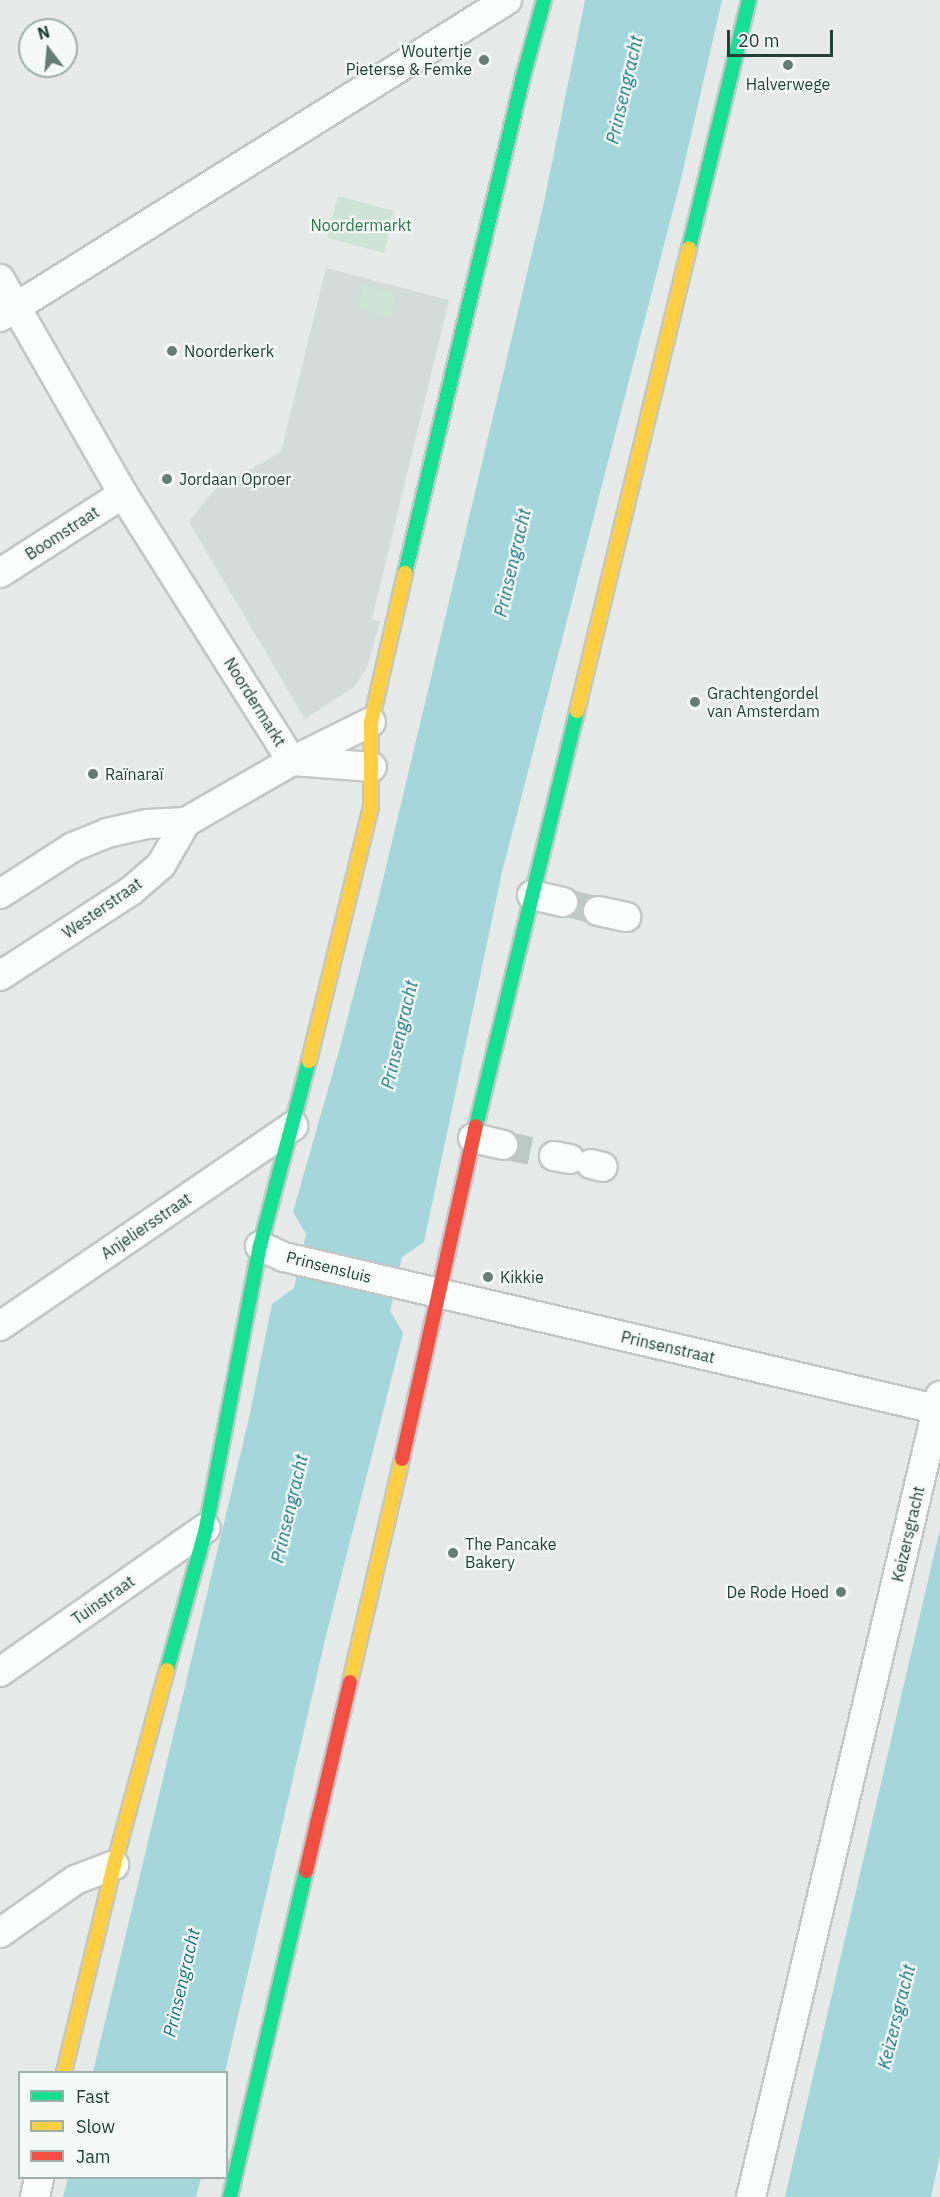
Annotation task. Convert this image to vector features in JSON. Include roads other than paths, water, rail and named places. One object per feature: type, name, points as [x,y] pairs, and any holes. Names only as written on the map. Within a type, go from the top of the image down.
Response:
[{"type":"street","points":[[8,312],[507,0]]},
{"type":"street","points":[[64,2071],[114,1865],[206,1528],[272,1251],[293,1126],[371,806],[371,722],[481,251],[544,0]]},
{"type":"street","points":[[230,2197],[441,1294],[473,1138],[749,0]]},
{"type":"street","name":"Noordermarkt","points":[[0,279],[8,312],[292,761]]},
{"type":"street","name":"Boomstraat","points":[[0,573],[123,494]]},
{"type":"street","name":"Westerstraat","points":[[0,894],[73,847],[107,833],[147,824],[186,822],[292,761],[371,722]]},
{"type":"street","points":[[292,761],[372,767]]},
{"type":"street","name":"Westerstraat","points":[[0,976],[131,891],[161,865],[186,822]]},
{"type":"street","points":[[532,895],[563,902]]},
{"type":"street","points":[[598,910],[626,917]]},
{"type":"street","name":"Anjeliersstraat","points":[[0,1326],[293,1126]]},
{"type":"street","points":[[473,1138],[503,1145]]},
{"type":"street","name":"Prinsensluis","points":[[272,1251],[400,1284]]},
{"type":"street","name":"Prinsenstraat","points":[[400,1284],[939,1406]]},
{"type":"street","name":"Keizersgracht","points":[[751,2197],[939,1406]]},
{"type":"street","name":"Tuinstraat","points":[[0,1672],[206,1528]]},
{"type":"street","points":[[0,1933],[75,1880],[114,1865]]},
{"type":"street","points":[[35,2197],[39,2179]]},
{"type":"water","name":"Prinsengracht","points":[[585,0],[722,0],[680,183],[502,872],[424,1242],[402,1257],[390,1311],[403,1333],[325,1640],[225,2071],[93,2071],[249,1418],[272,1304],[294,1288],[306,1234],[293,1212],[339,1051],[380,892],[544,202]]},
{"type":"water","points":[[940,1529],[940,2156],[931,2197],[785,2197]]},
{"type":"water","points":[[68,2179],[201,2179],[196,2197],[63,2197]]},
{"type":"tunnel","points":[[563,902],[598,911]]},
{"type":"tunnel","points":[[503,1145],[554,1156]]},
{"type":"place","name":"Woutertje Pieterse & Femke","points":[[484,60]]},
{"type":"place","name":"Halverwege","points":[[788,65]]},
{"type":"place","name":"Noorderkerk","points":[[172,351]]},
{"type":"place","name":"Jordaan Oproer","points":[[167,479]]},
{"type":"place","name":"Grachtengordel van Amsterdam","points":[[695,702]]},
{"type":"place","name":"Raïnaraï","points":[[93,774]]},
{"type":"place","name":"Kikkie","points":[[488,1277]]},
{"type":"place","name":"The Pancake Bakery","points":[[453,1553]]},
{"type":"place","name":"De Rode Hoed","points":[[841,1592]]}]
